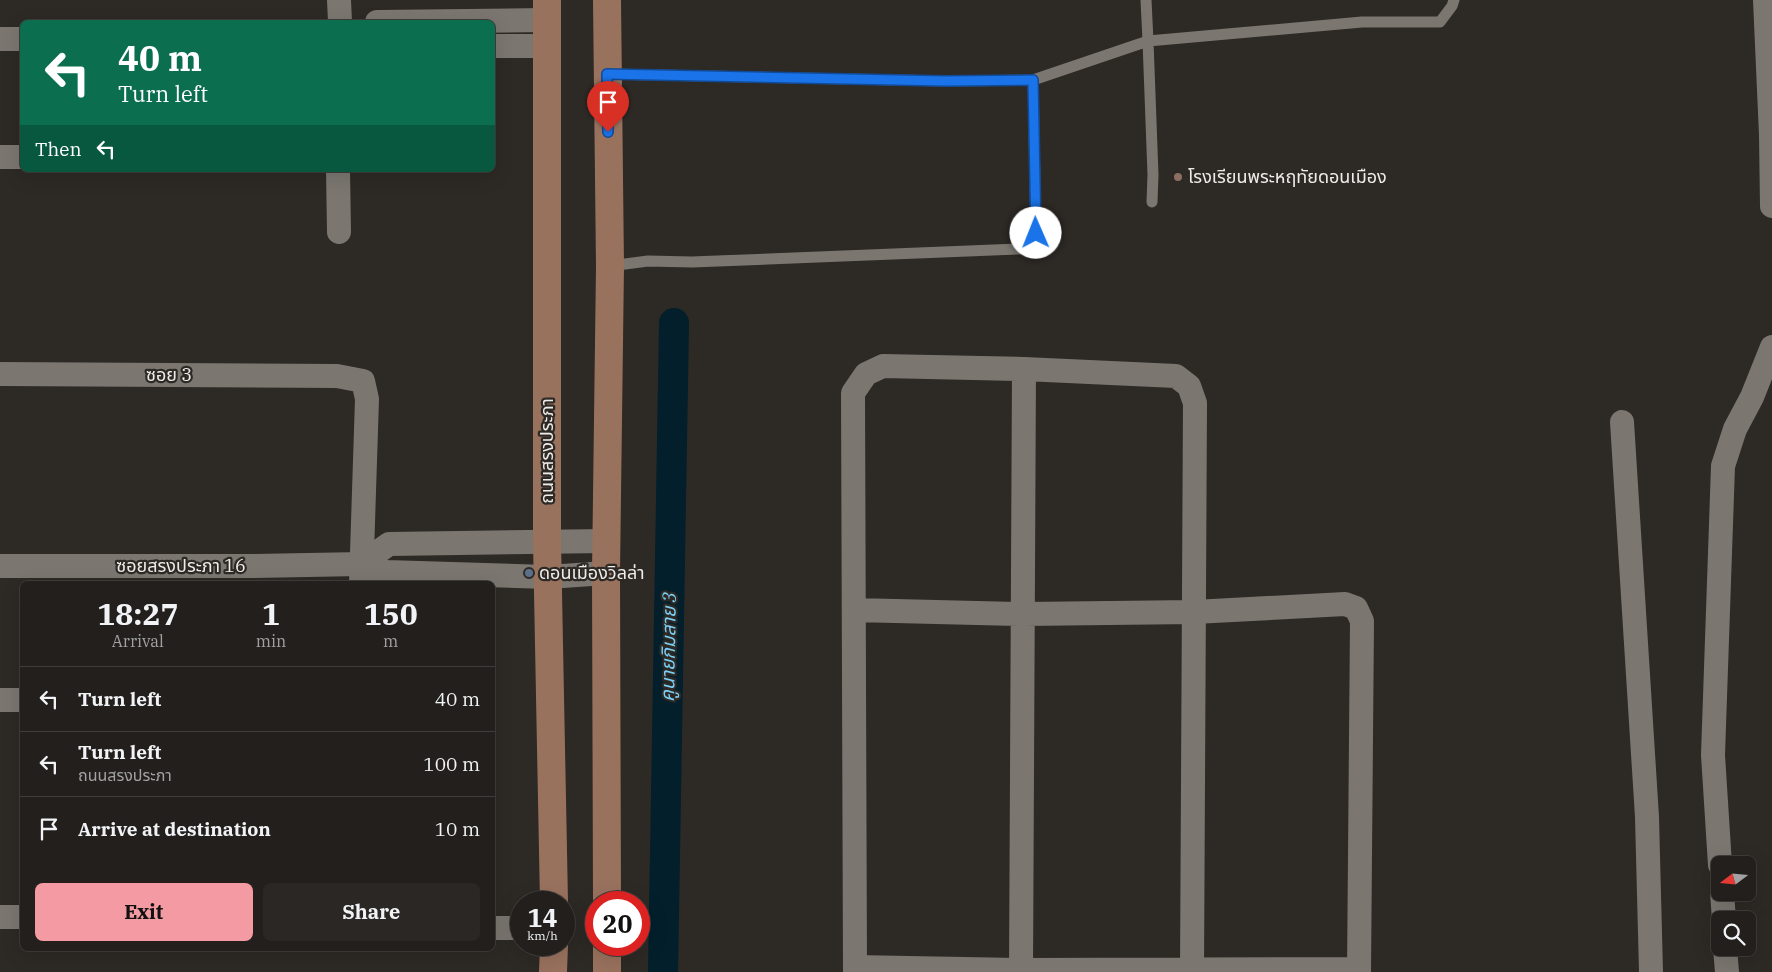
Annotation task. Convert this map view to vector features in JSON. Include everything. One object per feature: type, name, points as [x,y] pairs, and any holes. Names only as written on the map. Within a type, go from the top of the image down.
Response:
[{"type":"main road","points":[[607,891],[606,573],[608,541],[610,266],[607,74],[608,0]]},
{"type":"main road","name":"ถนนสรงประภา","points":[[547,22],[547,542],[554,891]]},
{"type":"main road","points":[[553,972],[554,956]]},
{"type":"main road","points":[[607,956],[607,972]]},
{"type":"street","points":[[339,0],[340,20]]},
{"type":"street","points":[[1765,0],[1772,135],[1772,206]]},
{"type":"street","points":[[495,22],[547,22]]},
{"type":"street","points":[[495,45],[547,22]]},
{"type":"street","points":[[0,39],[20,39]]},
{"type":"street","points":[[0,157],[20,157]]},
{"type":"street","points":[[338,172],[339,232]]},
{"type":"street","points":[[1719,856],[1713,755],[1723,466],[1735,429],[1752,398],[1772,347]]},
{"type":"street","points":[[854,610],[1023,614],[1194,612],[1345,604],[1356,608],[1362,621],[1359,971],[1192,971],[1021,971],[855,969],[853,394],[866,374],[883,366],[1024,369],[1176,376],[1189,386],[1195,403],[1194,612],[1192,971]]},
{"type":"street","points":[[1021,971],[1024,369]]},
{"type":"street","name":"ซอย 3","points":[[0,374],[337,376],[363,381],[367,399],[361,574]]},
{"type":"street","points":[[1622,422],[1648,817],[1651,972]]},
{"type":"street","points":[[361,574],[389,544],[608,541]]},
{"type":"street","name":"ซอยสรงประภา 16","points":[[0,566],[253,566],[361,574],[386,572],[548,577],[606,573]]},
{"type":"street","points":[[0,700],[20,700]]},
{"type":"street","points":[[0,917],[20,917]]},
{"type":"street","points":[[495,928],[510,928]]},
{"type":"street","points":[[1726,956],[1727,972]]},
{"type":"lane","points":[[1146,0],[1153,175],[1152,202]]},
{"type":"lane","points":[[607,74],[946,81],[1033,80],[1148,41],[1362,22],[1440,22],[1452,6],[1454,0]]},
{"type":"lane","points":[[610,266],[648,261],[692,262],[1019,249],[1030,246],[1036,233],[1033,80]]},
{"type":"waterway","name":"คูนายกิมสาย 3","points":[[663,972],[674,323]]},
{"type":"place","name":"โรงเรียนพระหฤทัยดอนเมือง","points":[[1178,177]]},
{"type":"place","name":"ดอนเมืองวิลล่า","points":[[529,573]]},
{"type":"route","points":[[608,132],[607,74],[946,81],[1033,80],[1036,233]]}]
